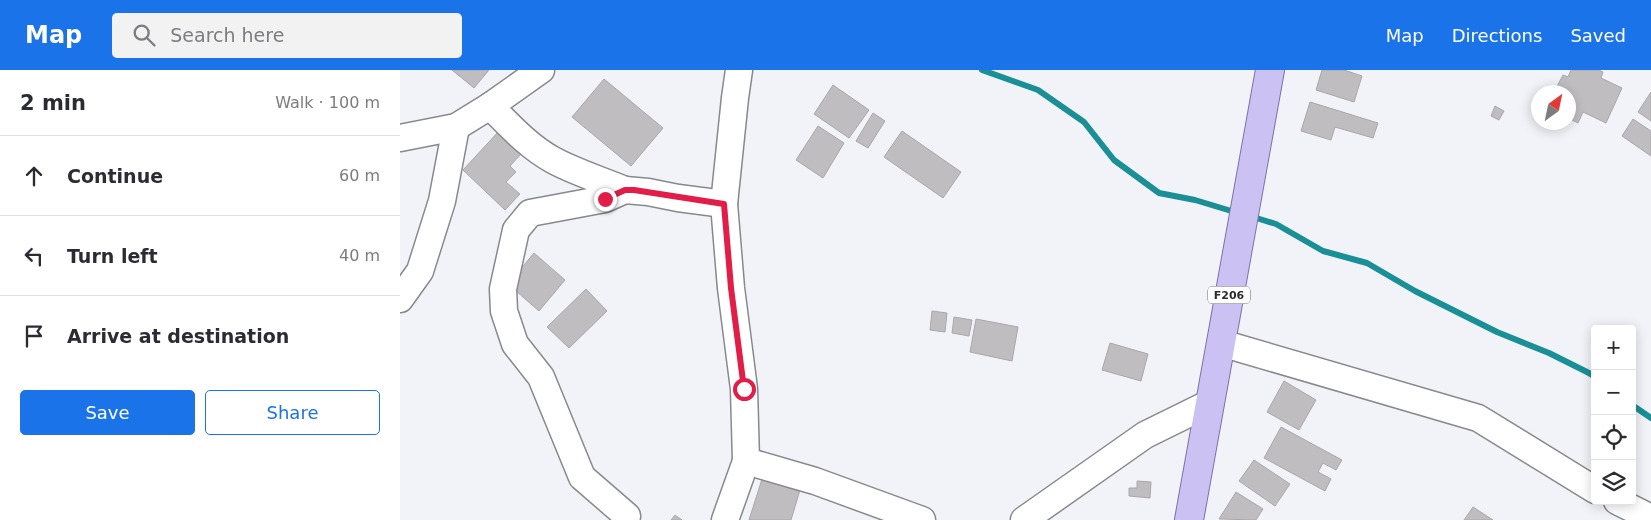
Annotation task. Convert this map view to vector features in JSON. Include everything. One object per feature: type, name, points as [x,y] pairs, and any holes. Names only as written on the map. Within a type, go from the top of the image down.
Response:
[{"type":"main road","name":"F206","points":[[1189,520],[1270,70]]},
{"type":"street","points":[[400,138],[456,127],[541,70]]},
{"type":"street","points":[[725,520],[746,462],[744,389],[731,288],[724,204],[735,98],[740,70]]},
{"type":"street","points":[[490,106],[519,134],[553,160],[625,190],[724,204]]},
{"type":"street","points":[[400,299],[420,271],[442,201],[456,127]]},
{"type":"street","points":[[625,190],[605,199],[530,213],[516,230],[503,290],[504,311],[514,344],[541,378],[582,477],[627,516]]},
{"type":"street","points":[[1220,343],[1478,418],[1591,488]]},
{"type":"street","points":[[1024,520],[1145,435],[1210,403]]},
{"type":"street","points":[[746,462],[815,481],[922,520]]},
{"type":"street","points":[[1625,505],[1651,518]]},
{"type":"building","points":[[452,70],[489,70],[474,88]]},
{"type":"building","points":[[1322,70],[1344,70],[1362,76],[1354,102],[1316,90]]},
{"type":"building","points":[[1571,70],[1599,70],[1603,72],[1601,78],[1622,88],[1606,123],[1583,112],[1578,123],[1576,122],[1576,85],[1558,85],[1563,75],[1568,77]]},
{"type":"building","points":[[604,79],[663,128],[631,166],[572,117]]},
{"type":"building","points":[[833,85],[869,110],[849,138],[814,114]]},
{"type":"building","points":[[1651,92],[1651,121],[1638,112]]},
{"type":"building","points":[[1310,102],[1378,123],[1373,138],[1335,127],[1331,140],[1301,131]]},
{"type":"building","points":[[1495,106],[1504,111],[1499,120],[1491,116]]},
{"type":"building","points":[[873,113],[885,121],[868,148],[856,141]]},
{"type":"building","points":[[1633,119],[1651,131],[1651,156],[1622,136]]},
{"type":"building","points":[[818,126],[844,143],[823,178],[796,160]]},
{"type":"building","points":[[499,131],[522,153],[510,166],[516,172],[506,182],[520,194],[505,210],[463,170]]},
{"type":"building","points":[[902,131],[961,172],[943,198],[884,157]]},
{"type":"building","points":[[534,253],[565,280],[539,311],[508,284]]},
{"type":"building","points":[[586,289],[607,311],[569,348],[547,327]]},
{"type":"building","points":[[932,311],[947,313],[945,332],[930,330]]},
{"type":"building","points":[[954,317],[972,320],[969,336],[952,333]]},
{"type":"building","points":[[976,319],[1018,327],[1012,361],[970,352]]},
{"type":"building","points":[[1110,343],[1148,354],[1141,381],[1102,370]]},
{"type":"building","points":[[1284,381],[1316,400],[1299,430],[1267,412]]},
{"type":"building","points":[[1281,427],[1342,460],[1336,470],[1323,463],[1318,472],[1331,479],[1325,491],[1264,458]]},
{"type":"building","points":[[1254,460],[1290,484],[1275,506],[1239,481]]},
{"type":"building","points":[[762,479],[800,490],[791,520],[749,520]]},
{"type":"building","points":[[1137,481],[1151,482],[1150,498],[1129,496],[1129,488],[1137,488]]},
{"type":"building","points":[[1236,492],[1263,509],[1256,520],[1219,519]]},
{"type":"building","points":[[1473,507],[1493,520],[1464,520]]},
{"type":"building","points":[[675,515],[682,520],[671,520]]},
{"type":"waterway","points":[[982,70],[1038,90],[1084,122],[1114,160],[1159,193],[1195,200],[1238,213]]},
{"type":"waterway","points":[[1250,216],[1276,224],[1323,251],[1367,263],[1415,291],[1497,332],[1549,353],[1591,374]]},
{"type":"waterway","points":[[1636,408],[1651,418]]},
{"type":"route","points":[[605,199],[625,190],[634,190],[724,204],[731,288],[744,389]]}]
